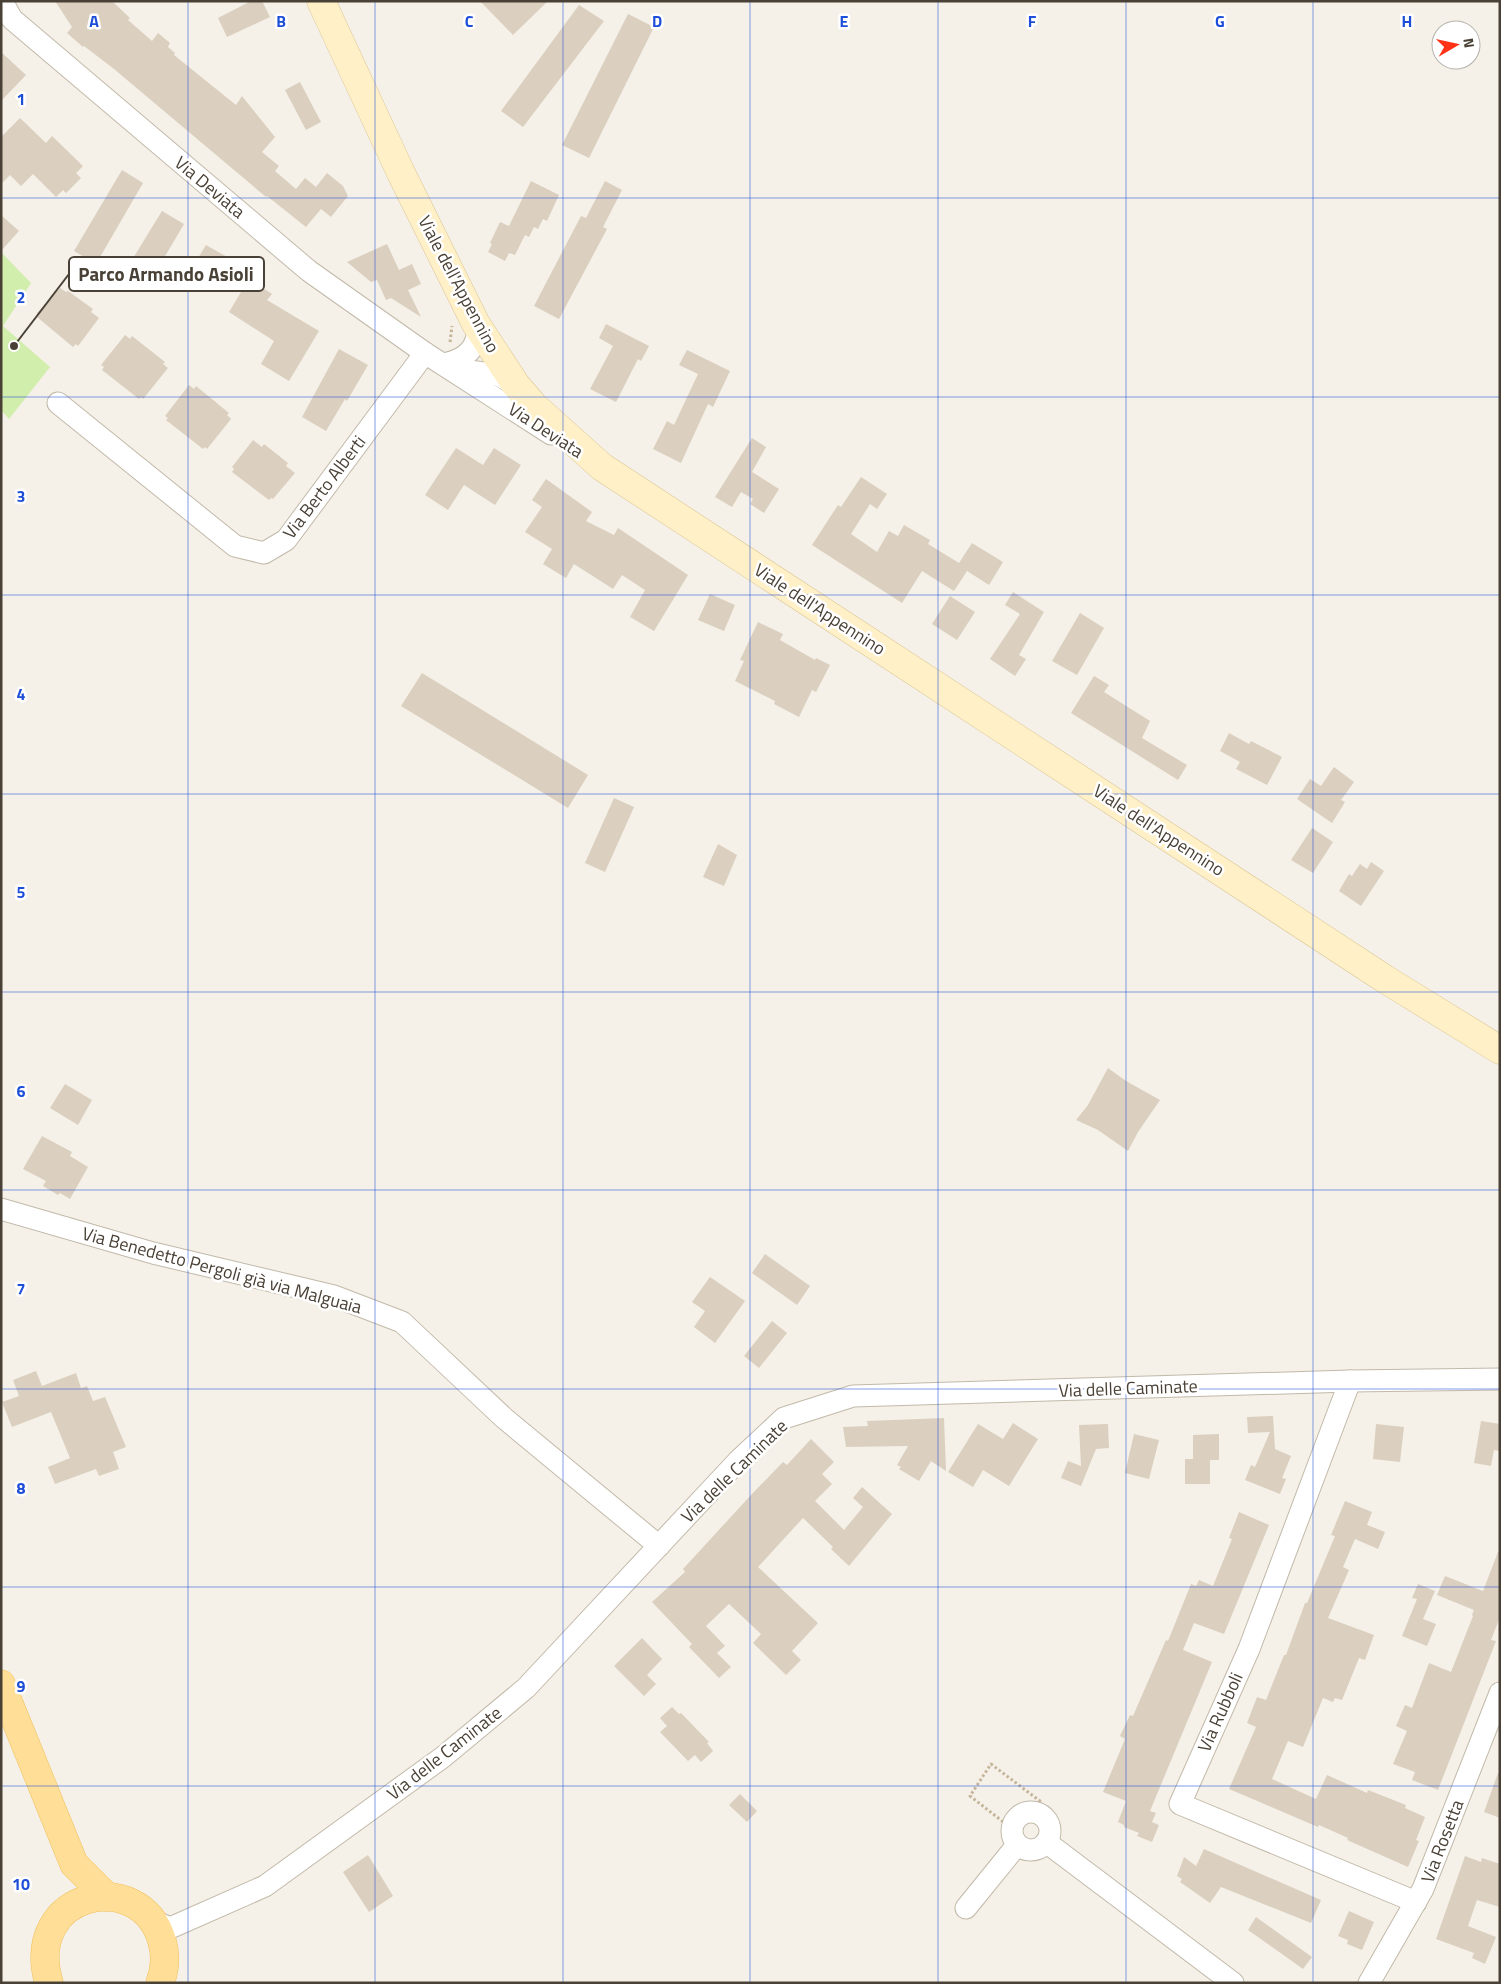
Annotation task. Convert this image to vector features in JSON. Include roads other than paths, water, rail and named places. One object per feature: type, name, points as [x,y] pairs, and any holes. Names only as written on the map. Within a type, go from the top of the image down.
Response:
[{"type":"main road","name":"Viale dell'Appennino","points":[[321,1],[401,173],[476,324],[516,385],[534,406],[602,466],[1385,979],[1500,1050]]},
{"type":"main road","points":[[1,1684],[74,1864],[107,1897]]},
{"type":"main road","points":[[64,1912],[74,1864]]},
{"type":"main road","points":[[49,1983],[44,1966],[44,1946],[51,1928],[64,1912],[77,1903],[91,1898],[107,1897],[124,1900],[140,1908],[162,1932],[165,1964],[160,1983]]},
{"type":"street","name":"Via Deviata","points":[[2,1],[12,19],[309,271],[435,358],[602,466]]},
{"type":"street","points":[[435,358],[459,360],[469,352],[477,340],[476,324]]},
{"type":"street","name":"Via Deviata","points":[[435,358],[469,371],[498,375],[516,385],[514,392],[509,395],[503,397],[490,394]]},
{"type":"street","name":"Via Berto Alberti","points":[[58,403],[235,546],[264,553],[286,540],[435,358]]},
{"type":"street","name":"Via Benedetto Pergoli già via Malguaia","points":[[1,1209],[152,1253],[334,1296],[402,1322],[504,1418],[658,1546]]},
{"type":"street","name":"Via delle Caminate","points":[[162,1932],[265,1886],[443,1758],[526,1688],[738,1461],[784,1418],[853,1396],[1350,1381],[1500,1379]]},
{"type":"street","name":"Via Rubboli","points":[[1350,1381],[1249,1649],[1180,1804],[1416,1902]]},
{"type":"street","name":"Via Rosetta","points":[[1369,1983],[1423,1890],[1500,1693]]},
{"type":"street","points":[[1025,1812],[1038,1813],[1043,1816],[1050,1828],[1050,1834],[1046,1842],[1040,1847],[1031,1850],[1021,1848],[1015,1837],[1014,1820],[1025,1812]]},
{"type":"street","points":[[966,1908],[1015,1837]]},
{"type":"street","points":[[1046,1842],[1233,1983]]},
{"type":"place","name":"Parco Armando Asioli","points":[[14,346]]}]
